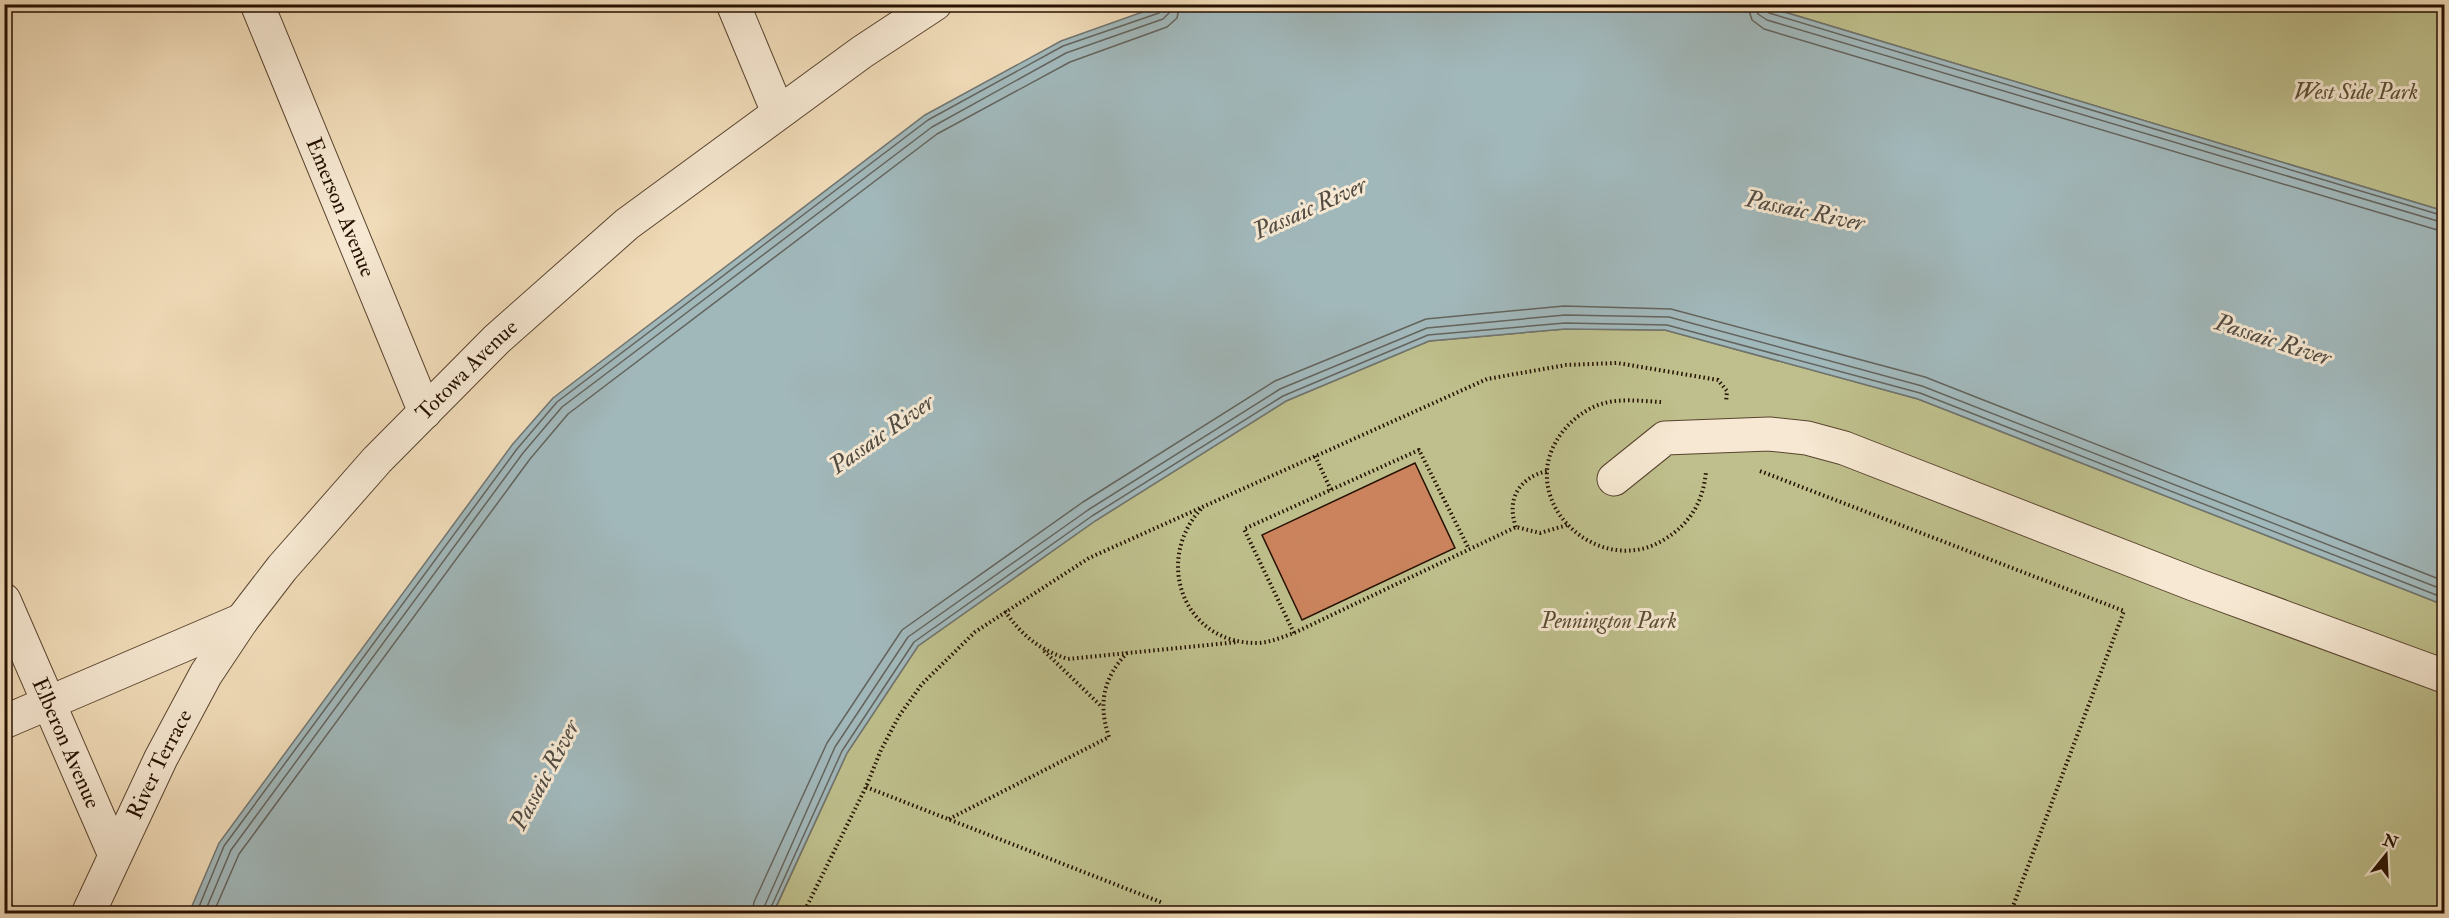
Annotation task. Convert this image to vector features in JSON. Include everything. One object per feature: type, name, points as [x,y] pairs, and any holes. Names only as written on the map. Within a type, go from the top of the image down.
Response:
[{"type":"street","name":"Emerson Avenue","points":[[257,4],[425,412]]},
{"type":"street","points":[[733,4],[778,112]]},
{"type":"street","name":"Totowa Avenue","points":[[4,723],[242,620],[282,568],[338,505],[497,339],[627,224],[778,112],[935,4]]},
{"type":"street","points":[[1614,479],[1665,438],[1769,434],[1806,438],[1844,448],[2185,581],[2445,676]]},
{"type":"street","name":"Elberon Avenue","points":[[4,600],[114,854]]},
{"type":"street","name":"River Terrace","points":[[88,914],[160,758],[206,674],[242,620]]},
{"type":"path","points":[[803,914],[890,733],[922,684],[975,632],[1089,558],[1487,379],[1566,365],[1617,363],[1718,380],[1726,391],[1725,405]]},
{"type":"path","points":[[1670,402],[1618,400],[1585,411],[1558,437],[1547,471],[1547,489],[1554,509],[1567,525],[1583,538],[1602,546],[1622,550],[1643,549],[1660,542],[1689,520],[1699,504],[1706,468],[1714,467]]},
{"type":"path","points":[[1294,633],[1244,529],[1419,450],[1469,549]]},
{"type":"path","points":[[1315,456],[1331,490]]},
{"type":"path","points":[[1752,468],[2124,611],[2010,914]]},
{"type":"path","points":[[1516,527],[1512,516],[1515,492],[1528,478],[1547,471]]},
{"type":"path","points":[[1203,507],[1191,520],[1178,551],[1179,586],[1191,609],[1209,628],[1242,642]]},
{"type":"path","points":[[1005,611],[1027,639],[1068,659],[1242,642],[1260,643],[1294,633],[1516,527],[1540,533],[1567,525]]},
{"type":"path","points":[[1040,647],[1102,706]]},
{"type":"path","points":[[948,819],[1109,736],[1102,706],[1109,677],[1127,653]]},
{"type":"path","points":[[866,787],[1163,903]]},
{"type":"green space","name":"West Side Park","points":[[1761,5],[2444,5],[2444,211]]},
{"type":"green space","name":"Pennington Park","points":[[1565,329],[1665,330],[1918,399],[2444,605],[2444,913],[773,914],[847,753],[918,646],[1095,521],[1286,401],[1429,341]]},
{"type":"water","name":"Passaic River","points":[[1165,4],[1761,5],[2444,211],[2444,605],[1918,399],[1665,330],[1565,329],[1429,341],[1286,401],[1095,521],[918,646],[847,753],[773,913],[189,913],[219,843],[512,445],[553,398],[925,115],[1061,41]]},
{"type":"building","points":[[1415,463],[1455,548],[1302,620],[1262,535]]},
{"type":"building","points":[[4,887],[16,914],[4,914]]}]
